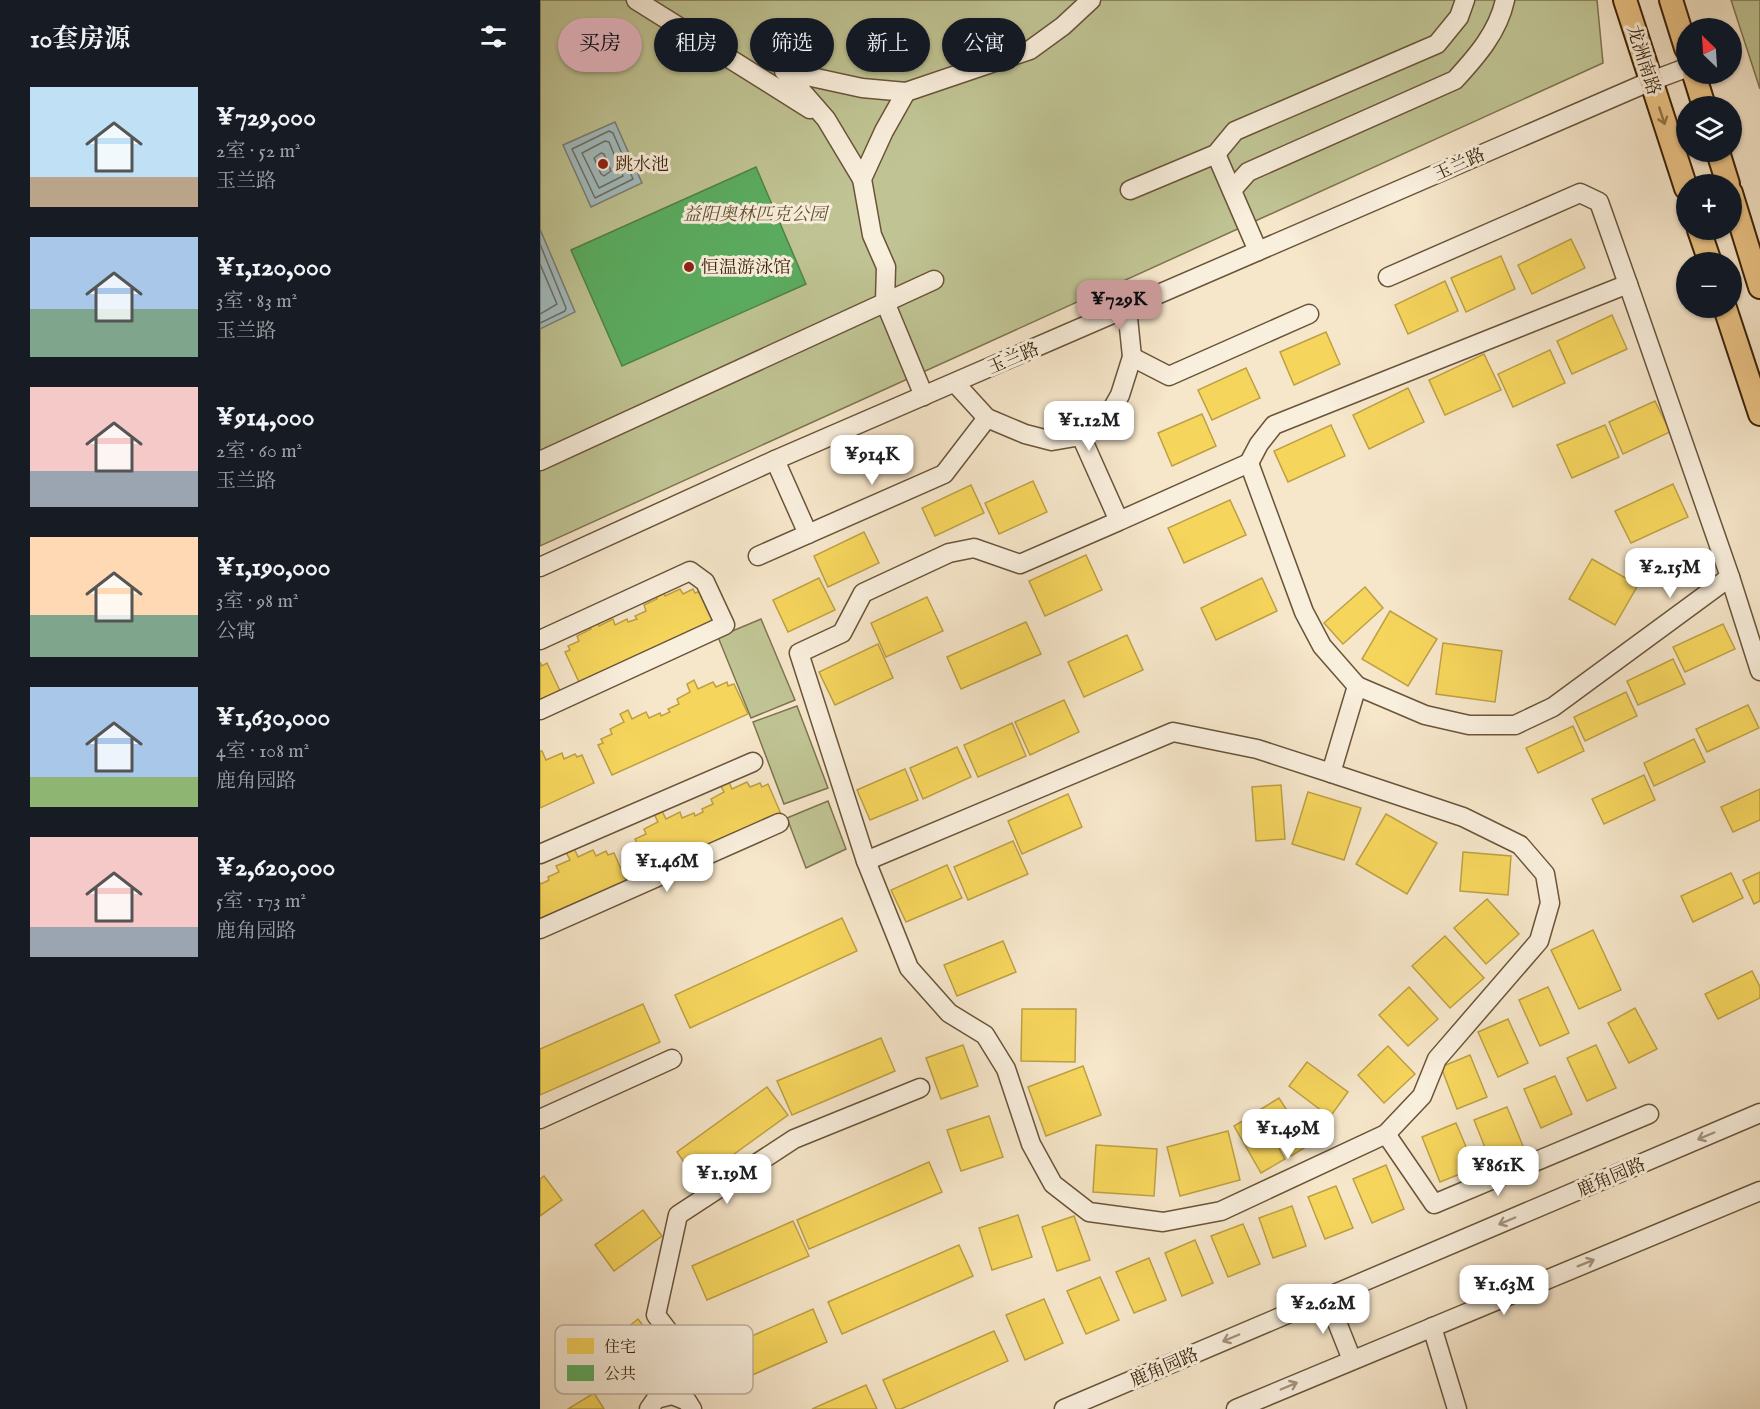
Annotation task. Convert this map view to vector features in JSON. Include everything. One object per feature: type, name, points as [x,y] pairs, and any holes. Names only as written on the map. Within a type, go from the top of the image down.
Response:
[{"type":"main road","name":"龙洲南路","points":[[1625,0],[1681,174]]},
{"type":"main road","points":[[1671,0],[1677,18]]},
{"type":"main road","points":[[1742,229],[1760,287]]},
{"type":"main road","points":[[1728,318],[1760,414]]},
{"type":"street","points":[[636,0],[825,119]]},
{"type":"street","points":[[924,396],[885,302],[886,267],[872,235],[862,179],[825,119],[784,71],[862,87],[906,92],[1030,50],[1064,26],[1091,0]]},
{"type":"street","points":[[1130,190],[1216,154],[1235,130],[1437,45],[1459,17],[1465,0]]},
{"type":"street","points":[[1232,190],[1248,172],[1455,80],[1479,54],[1501,17],[1505,0]]},
{"type":"street","name":"玉兰路","points":[[540,567],[775,460],[1676,72]]},
{"type":"street","points":[[862,179],[884,131],[906,92]]},
{"type":"street","points":[[1216,154],[1258,251]]},
{"type":"street","points":[[1388,277],[1580,193],[1599,202],[1730,577],[1760,671]]},
{"type":"street","points":[[540,461],[934,280]]},
{"type":"street","points":[[866,861],[1173,732],[1257,749],[1331,773],[1463,817],[1520,845],[1545,874],[1550,903],[1539,941],[1437,1059],[1422,1096],[1386,1134],[1221,1211],[1163,1222],[1089,1212],[1053,1184],[1031,1144],[1006,1069],[985,1035],[949,1013],[909,968],[866,861],[799,653],[842,633],[863,593],[948,553],[974,548],[1020,564],[1249,463],[1259,444],[1274,425],[1628,284]]},
{"type":"street","points":[[955,383],[987,418],[1025,435],[1052,441],[1081,435],[1107,418],[1120,395],[1132,357],[1127,308]]},
{"type":"street","points":[[1132,357],[1169,376],[1309,314]]},
{"type":"street","points":[[758,556],[944,474],[987,418]]},
{"type":"street","points":[[1081,435],[1119,521]]},
{"type":"street","points":[[775,460],[808,534]]},
{"type":"street","points":[[1249,463],[1304,612],[1323,646],[1357,686],[1425,715],[1469,725],[1515,725],[1553,707],[1730,577]]},
{"type":"street","points":[[540,639],[690,571],[705,582],[725,625],[540,710]]},
{"type":"street","points":[[1331,773],[1357,686]]},
{"type":"street","points":[[540,854],[753,762]]},
{"type":"street","points":[[540,929],[779,823]]},
{"type":"street","points":[[540,1119],[672,1059]]},
{"type":"street","points":[[664,1325],[656,1315],[678,1215],[794,1139],[920,1088]]},
{"type":"street","name":"鹿角园路","points":[[1064,1409],[1760,1113]]},
{"type":"street","points":[[1386,1134],[1434,1204],[1649,1114]]},
{"type":"street","points":[[1236,1409],[1760,1191]]},
{"type":"street","points":[[1327,1297],[1352,1360]]},
{"type":"street","points":[[1432,1327],[1456,1409]]},
{"type":"street","points":[[648,1409],[656,1399],[672,1395],[687,1401],[692,1409]]},
{"type":"green space","name":"益阳奥林匹克公园","points":[[540,0],[1597,0],[1603,63],[540,546]]},
{"type":"green space","points":[[1731,0],[1760,0],[1760,89],[1742,34],[1742,18],[1737,18]]},
{"type":"green space","points":[[761,619],[795,700],[751,718],[718,637]]},
{"type":"green space","points":[[797,706],[828,788],[784,804],[753,722]]},
{"type":"green space","points":[[828,801],[846,849],[806,868],[787,818]]},
{"type":"water","name":"跳水池","points":[[615,122],[642,183],[591,207],[563,145]]},
{"type":"water","points":[[540,229],[575,312],[540,329]]},
{"type":"building: 住宅","points":[[1571,239],[1585,268],[1532,294],[1518,265]]},
{"type":"building: 住宅","points":[[1501,256],[1515,289],[1466,312],[1451,278]]},
{"type":"building: 住宅","points":[[1445,281],[1458,311],[1408,334],[1395,305]]},
{"type":"building: 住宅","points":[[1612,315],[1627,349],[1572,374],[1557,341]]},
{"type":"building: 住宅","points":[[1326,332],[1340,364],[1294,385],[1280,352]]},
{"type":"building: 住宅","points":[[1550,350],[1565,383],[1513,407],[1498,374]]},
{"type":"building: 住宅","points":[[1484,354],[1501,390],[1445,415],[1429,380]]},
{"type":"building: 住宅","points":[[1246,368],[1260,398],[1212,420],[1198,390]]},
{"type":"building: 住宅","points":[[1408,388],[1424,422],[1369,449],[1353,415]]},
{"type":"building: 住宅","points":[[1655,401],[1670,432],[1623,454],[1609,422]]},
{"type":"building: 住宅","points":[[1202,414],[1216,446],[1172,466],[1158,433]]},
{"type":"building: 住宅","points":[[1331,425],[1345,456],[1288,482],[1274,451]]},
{"type":"building: 住宅","points":[[1605,425],[1619,457],[1572,478],[1557,445]]},
{"type":"building: 住宅","points":[[1033,481],[1047,512],[999,534],[985,503]]},
{"type":"building: 住宅","points":[[1673,484],[1688,517],[1631,543],[1615,511]]},
{"type":"building: 住宅","points":[[971,485],[984,513],[935,536],[922,508]]},
{"type":"building: 住宅","points":[[1230,500],[1246,535],[1184,563],[1168,528]]},
{"type":"building: 住宅","points":[[864,532],[879,563],[828,587],[814,556]]},
{"type":"building: 住宅","points":[[1086,555],[1102,590],[1045,616],[1029,581]]},
{"type":"building: 住宅","points":[[1592,559],[1638,585],[1615,625],[1569,599]]},
{"type":"building: 住宅","points":[[819,578],[835,610],[788,632],[773,600]]},
{"type":"building: 住宅","points":[[1262,578],[1277,611],[1216,640],[1201,608]]},
{"type":"building: 住宅","points":[[661,587],[665,596],[680,589],[683,594],[693,589],[695,593],[701,591],[714,621],[579,682],[565,652],[570,650],[568,646],[579,641],[577,636],[591,629],[587,621],[595,617],[599,626],[613,619],[615,625],[627,619],[628,622],[637,619],[635,616],[646,611],[644,605],[657,599],[653,590]]},
{"type":"building: 住宅","points":[[1365,587],[1383,608],[1343,644],[1324,623]]},
{"type":"building: 住宅","points":[[927,597],[943,631],[886,657],[871,623]]},
{"type":"building: 住宅","points":[[1390,611],[1437,639],[1408,686],[1362,659]]},
{"type":"building: 住宅","points":[[1026,622],[1041,654],[961,689],[947,657]]},
{"type":"building: 住宅","points":[[1723,624],[1735,649],[1685,672],[1673,647]]},
{"type":"building: 住宅","points":[[1127,635],[1143,670],[1084,697],[1068,662]]},
{"type":"building: 住宅","points":[[1443,643],[1502,651],[1495,702],[1436,694]]},
{"type":"building: 住宅","points":[[878,644],[893,678],[835,705],[819,672]]},
{"type":"building: 住宅","points":[[1673,659],[1685,684],[1638,705],[1627,681]]},
{"type":"building: 住宅","points":[[540,662],[542,666],[547,663],[561,693],[540,703]]},
{"type":"building: 住宅","points":[[694,680],[698,689],[713,682],[716,687],[727,682],[728,686],[734,684],[748,714],[612,775],[598,745],[603,743],[601,739],[612,734],[610,729],[624,722],[620,714],[628,710],[632,719],[646,712],[649,718],[670,712],[668,709],[679,704],[677,699],[690,692],[687,684]]},
{"type":"building: 住宅","points":[[1626,692],[1637,716],[1585,741],[1574,717]]},
{"type":"building: 住宅","points":[[1064,700],[1079,732],[1030,755],[1015,722]]},
{"type":"building: 住宅","points":[[1748,705],[1759,728],[1707,752],[1696,729]]},
{"type":"building: 住宅","points":[[1012,723],[1026,756],[978,777],[964,745]]},
{"type":"building: 住宅","points":[[1573,726],[1584,751],[1538,773],[1526,748]]},
{"type":"building: 住宅","points":[[1694,739],[1705,762],[1654,786],[1644,763]]},
{"type":"building: 住宅","points":[[957,747],[971,777],[923,799],[910,768]]},
{"type":"building: 住宅","points":[[540,751],[546,760],[562,753],[564,759],[575,754],[577,757],[582,755],[594,783],[540,808]]},
{"type":"building: 住宅","points":[[905,769],[918,800],[870,820],[857,790]]},
{"type":"building: 住宅","points":[[1644,775],[1655,800],[1604,824],[1592,799]]},
{"type":"building: 住宅","points":[[728,780],[732,789],[747,782],[750,787],[760,783],[762,787],[768,784],[781,814],[645,876],[632,845],[637,843],[635,839],[646,834],[644,829],[658,822],[654,814],[662,811],[666,819],[680,812],[682,818],[694,813],[695,816],[703,812],[702,809],[713,804],[711,799],[724,792],[720,784]]},
{"type":"building: 住宅","points":[[1281,785],[1285,839],[1256,841],[1252,787]]},
{"type":"building: 住宅","points":[[1760,789],[1760,820],[1733,832],[1721,807]]},
{"type":"building: 住宅","points":[[1308,792],[1361,808],[1344,860],[1292,844]]},
{"type":"building: 住宅","points":[[1068,794],[1082,827],[1022,854],[1008,821]]},
{"type":"building: 住宅","points":[[1386,814],[1437,843],[1407,894],[1356,864]]},
{"type":"building: 住宅","points":[[1013,841],[1028,874],[968,900],[954,867]]},
{"type":"building: 住宅","points":[[574,848],[578,857],[593,850],[596,856],[606,851],[608,855],[614,853],[627,883],[540,921],[540,882],[541,884],[549,880],[548,877],[559,872],[556,866],[570,860],[566,852]]},
{"type":"building: 住宅","points":[[1463,852],[1511,856],[1508,895],[1460,891]]},
{"type":"building: 住宅","points":[[947,865],[962,898],[906,922],[891,890]]},
{"type":"building: 住宅","points":[[1760,872],[1760,901],[1754,904],[1743,880]]},
{"type":"building: 住宅","points":[[1731,873],[1743,898],[1693,922],[1681,896]]},
{"type":"building: 住宅","points":[[1487,899],[1519,934],[1486,964],[1454,928]]},
{"type":"building: 住宅","points":[[842,918],[857,951],[690,1028],[675,995]]},
{"type":"building: 住宅","points":[[1593,930],[1621,990],[1579,1009],[1551,950]]},
{"type":"building: 住宅","points":[[1445,936],[1484,978],[1450,1008],[1412,966]]},
{"type":"building: 住宅","points":[[1003,941],[1016,972],[957,996],[944,965]]},
{"type":"building: 住宅","points":[[1752,971],[1760,987],[1760,998],[1718,1019],[1705,994]]},
{"type":"building: 住宅","points":[[1409,987],[1438,1019],[1408,1046],[1379,1015]]},
{"type":"building: 住宅","points":[[1548,987],[1569,1033],[1540,1046],[1519,1000]]},
{"type":"building: 住宅","points":[[643,1004],[660,1042],[540,1095],[540,1049]]},
{"type":"building: 住宅","points":[[1635,1008],[1657,1049],[1629,1063],[1608,1023]]},
{"type":"building: 住宅","points":[[1022,1009],[1076,1009],[1075,1062],[1021,1061]]},
{"type":"building: 住宅","points":[[1508,1019],[1528,1063],[1498,1077],[1478,1032]]},
{"type":"building: 住宅","points":[[881,1038],[895,1071],[792,1115],[777,1081]]},
{"type":"building: 住宅","points":[[963,1045],[978,1086],[941,1099],[926,1058]]},
{"type":"building: 住宅","points":[[1596,1045],[1616,1088],[1587,1101],[1567,1058]]},
{"type":"building: 住宅","points":[[1388,1046],[1415,1074],[1384,1103],[1358,1075]]},
{"type":"building: 住宅","points":[[1470,1055],[1487,1097],[1457,1109],[1441,1067]]},
{"type":"building: 住宅","points":[[1307,1062],[1348,1092],[1330,1117],[1289,1086]]},
{"type":"building: 住宅","points":[[1083,1066],[1101,1115],[1046,1136],[1028,1087]]},
{"type":"building: 住宅","points":[[1555,1076],[1572,1114],[1541,1128],[1524,1089]]},
{"type":"building: 住宅","points":[[767,1087],[788,1115],[697,1181],[677,1152]]},
{"type":"building: 住宅","points":[[1279,1098],[1309,1145],[1291,1156],[1261,1109]]},
{"type":"building: 住宅","points":[[1507,1107],[1523,1146],[1490,1160],[1474,1120]]},
{"type":"building: 住宅","points":[[1258,1112],[1285,1159],[1261,1173],[1234,1126]]},
{"type":"building: 住宅","points":[[989,1116],[1003,1157],[961,1171],[947,1130]]},
{"type":"building: 住宅","points":[[1456,1123],[1475,1168],[1440,1182],[1422,1137]]},
{"type":"building: 住宅","points":[[1228,1131],[1240,1180],[1180,1196],[1167,1147]]},
{"type":"building: 住宅","points":[[1096,1145],[1157,1149],[1154,1196],[1093,1192]]},
{"type":"building: 住宅","points":[[929,1162],[942,1192],[809,1249],[797,1220]]},
{"type":"building: 住宅","points":[[1386,1165],[1404,1209],[1372,1223],[1353,1179]]},
{"type":"building: 住宅","points":[[544,1176],[562,1200],[540,1216],[540,1179]]},
{"type":"building: 住宅","points":[[1336,1186],[1353,1228],[1325,1239],[1308,1197]]},
{"type":"building: 住宅","points":[[1292,1206],[1306,1246],[1273,1258],[1259,1218]]},
{"type":"building: 住宅","points":[[643,1210],[662,1236],[614,1271],[595,1245]]},
{"type":"building: 住宅","points":[[1018,1215],[1032,1257],[992,1270],[979,1228]]},
{"type":"building: 住宅","points":[[1074,1216],[1090,1260],[1057,1271],[1042,1227]]},
{"type":"building: 住宅","points":[[793,1221],[809,1256],[707,1300],[692,1266]]},
{"type":"building: 住宅","points":[[1243,1224],[1260,1264],[1228,1277],[1211,1236]]},
{"type":"building: 住宅","points":[[1195,1240],[1213,1283],[1182,1296],[1165,1253]]},
{"type":"building: 住宅","points":[[959,1245],[973,1276],[842,1334],[828,1302]]},
{"type":"building: 住宅","points":[[1149,1258],[1166,1300],[1134,1313],[1116,1272]]},
{"type":"building: 住宅","points":[[1100,1277],[1119,1320],[1086,1334],[1067,1291]]},
{"type":"building: 住宅","points":[[1044,1299],[1063,1343],[1025,1360],[1006,1315]]},
{"type":"building: 住宅","points":[[813,1309],[827,1342],[753,1375],[753,1335]]},
{"type":"building: 住宅","points":[[638,1319],[643,1325],[630,1325]]},
{"type":"building: 住宅","points":[[994,1331],[1008,1361],[901,1409],[896,1409],[883,1380]]},
{"type":"building: 住宅","points":[[866,1385],[877,1409],[812,1409]]},
{"type":"building: 住宅","points":[[595,1394],[604,1409],[568,1409]]},
{"type":"building: 公共","name":"恒温游泳馆","points":[[756,167],[806,284],[622,366],[571,250]]},
{"type":"place","name":"跳水池","points":[[603,164]]},
{"type":"place","name":"恒温游泳馆","points":[[689,267]]}]
